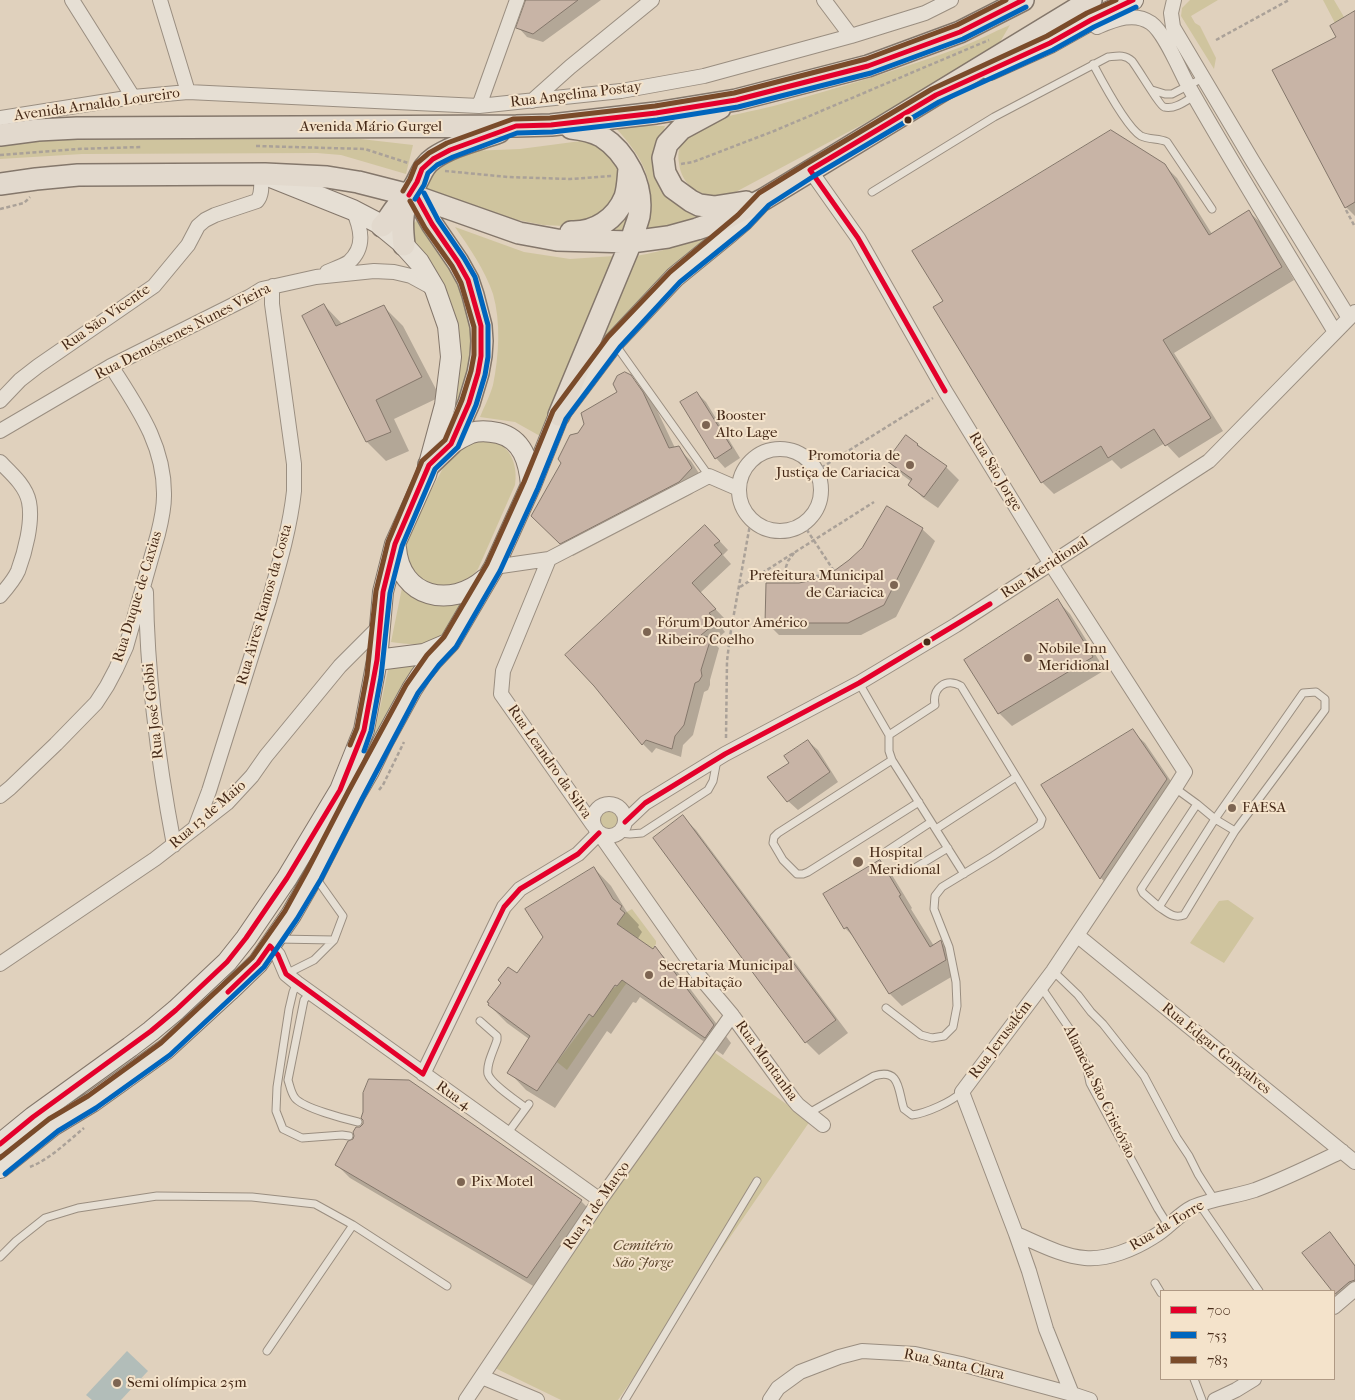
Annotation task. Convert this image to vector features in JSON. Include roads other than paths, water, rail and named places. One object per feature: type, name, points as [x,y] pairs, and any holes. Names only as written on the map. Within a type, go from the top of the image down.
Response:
[{"type":"main road","name":"Avenida Mário Gurgel","points":[[0,135],[38,130],[77,128],[551,125],[656,113],[736,100],[868,66],[960,32],[1023,0]]},
{"type":"main road","points":[[0,184],[78,175],[263,174],[327,177],[358,182],[413,196],[519,233],[557,240],[631,242],[668,237],[723,220],[764,199],[1091,0]]},
{"type":"main road","points":[[936,95],[1035,50],[1133,0]]},
{"type":"main road","points":[[736,100],[681,129],[667,144],[663,158],[664,173],[673,188],[700,205],[724,206],[764,199]]},
{"type":"main road","points":[[0,1168],[54,1125],[92,1102],[166,1049],[258,963],[291,915],[314,875],[412,689],[421,674],[450,642],[494,567],[531,485],[631,242],[639,216],[640,198],[630,166],[615,148],[600,135],[582,129],[551,125]]},
{"type":"main road","points":[[404,245],[403,209],[413,196],[422,170],[433,159],[450,150],[516,126]]},
{"type":"main road","points":[[491,224],[575,232],[593,229],[608,222],[619,208],[625,197],[630,166]]},
{"type":"main road","points":[[0,1144],[33,1116],[130,1047],[176,1010],[227,962],[246,938],[287,878],[340,790],[364,730],[376,660],[383,592],[395,544],[429,465],[445,404],[451,357],[448,326],[435,289],[419,262],[404,245],[382,226],[353,210],[263,174]]},
{"type":"main road","points":[[382,226],[389,220],[395,210],[413,196]]},
{"type":"main road","points":[[413,196],[468,280],[481,326],[481,356],[478,374],[469,403],[450,444]]},
{"type":"main road","points":[[559,415],[614,342],[675,278],[743,221],[764,199]]},
{"type":"main road","points":[[429,465],[450,444],[472,433],[492,431],[505,434],[516,441],[524,451],[530,471],[531,485]]},
{"type":"main road","points":[[395,544],[396,559],[404,576],[411,584],[427,593],[441,595],[465,592],[477,586],[494,567]]},
{"type":"main road","points":[[376,660],[424,654],[450,642]]},
{"type":"main road","points":[[272,942],[264,930],[264,923],[287,878]]},
{"type":"street","points":[[72,0],[133,97]]},
{"type":"street","name":"Avenida Arnaldo Loureiro","points":[[0,118],[133,97],[188,92],[160,0]]},
{"type":"street","points":[[478,106],[517,0]]},
{"type":"street","points":[[532,101],[570,67],[652,0]]},
{"type":"street","points":[[824,0],[851,36]]},
{"type":"street","name":"Rua Angelina Postay","points":[[188,92],[478,106],[621,91],[704,76],[851,36],[924,12],[951,0]]},
{"type":"street","points":[[1174,0],[1171,13],[1173,27],[1352,315]]},
{"type":"street","points":[[1035,50],[1118,19],[1140,17],[1151,22],[1161,33],[1191,91],[1335,332]]},
{"type":"street","name":"Rua São Jorge","points":[[810,170],[858,238],[945,391],[1051,564],[1185,772]]},
{"type":"street","name":"Rua São Vicente","points":[[0,401],[20,380],[38,366],[154,286],[188,245],[198,226],[205,220],[257,202],[262,192],[263,174]]},
{"type":"street","points":[[316,277],[348,262],[357,252],[361,239],[359,224],[353,210]]},
{"type":"street","points":[[359,247],[382,226]]},
{"type":"street","name":"Rua Demóstenes Nunes Vieira","points":[[0,431],[111,366],[262,289],[316,277],[374,271],[394,272],[411,276],[435,289]]},
{"type":"street","name":"Rua Aires Ramos da Costa","points":[[195,828],[212,782],[269,600],[294,489],[294,464],[272,304],[273,286]]},
{"type":"street","name":"Rua Meridional","points":[[622,827],[645,803],[721,757],[858,683],[956,625],[1209,461],[1352,315]]},
{"type":"street","name":"Rua Duque de Caxias","points":[[0,796],[63,738],[96,703],[107,686],[126,647],[158,534],[162,516],[164,478],[155,443],[148,427],[111,366]]},
{"type":"street","points":[[772,450],[784,450],[798,454],[808,461],[816,471],[820,483],[820,496],[817,508],[803,524],[787,530],[774,530],[762,527],[752,520],[744,510],[739,489],[743,472],[750,462],[760,454],[772,450]]},
{"type":"street","points":[[0,462],[17,479],[24,490],[29,501],[30,522],[18,571],[0,596]]},
{"type":"street","points":[[494,567],[549,559],[709,476],[739,489]]},
{"type":"street","name":"Rua Leandro da Silva","points":[[549,559],[503,671],[501,694],[700,977],[732,1015]]},
{"type":"street","name":"Rua José Gobbi","points":[[146,576],[148,653],[155,730],[174,845]]},
{"type":"street","name":"Rua 13 de Maio","points":[[0,964],[174,845],[227,803],[340,666],[380,626]]},
{"type":"street","name":"Rua Jerusalém","points":[[1072,1394],[1046,1329],[1016,1234],[962,1092],[1054,972],[1185,772]]},
{"type":"street","points":[[576,802],[594,807],[608,804],[645,803]]},
{"type":"street","points":[[608,804],[620,809],[625,817],[622,827],[608,836],[596,829],[593,817],[594,812],[600,806],[608,804]]},
{"type":"street","points":[[423,1074],[504,907],[520,889],[578,854],[596,829]]},
{"type":"street","name":"Rua Edgar Gonçalves","points":[[1078,936],[1355,1162]]},
{"type":"street","name":"Rua 4","points":[[272,942],[286,974],[297,983],[600,1200]]},
{"type":"street","name":"Rua Montanha","points":[[732,1015],[793,1099],[822,1125]]},
{"type":"street","name":"Rua 31 de Março","points":[[466,1400],[600,1200],[732,1015]]},
{"type":"street","name":"Rua da Torre","points":[[1016,1234],[1067,1254],[1084,1258],[1095,1258],[1124,1251],[1154,1237],[1192,1208],[1214,1199],[1252,1191],[1275,1183],[1342,1151]]},
{"type":"street","points":[[1335,1305],[1355,1289]]},
{"type":"street","name":"Rua Santa Clara","points":[[770,1400],[778,1388],[800,1372],[839,1357],[862,1352],[915,1354],[936,1358],[1090,1400]]},
{"type":"street","points":[[482,1377],[537,1400]]},
{"type":"street","points":[[1215,1400],[1252,1380]]},
{"type":"lane","points":[[872,192],[994,117],[1108,57],[1121,56],[1132,60],[1163,107],[1171,107],[1183,102],[1203,78]]},
{"type":"lane","points":[[1094,64],[1106,88],[1131,126],[1140,135],[1168,142],[1212,209]]},
{"type":"lane","points":[[1152,90],[1165,94],[1191,91]]},
{"type":"lane","points":[[614,342],[709,476]]},
{"type":"lane","points":[[886,1008],[921,1035],[932,1038],[944,1036],[953,1027],[957,1006],[956,982],[949,947],[934,909],[935,896],[942,887],[1040,824],[1042,820],[961,686],[955,682],[949,682],[937,689],[935,705],[889,735]]},
{"type":"lane","points":[[858,683],[889,735],[888,751],[892,760],[964,874]]},
{"type":"lane","points":[[1159,907],[1215,819],[1303,693],[1316,692],[1325,699],[1325,710],[1235,831],[1184,915],[1172,916],[1159,907],[1141,889],[1197,804]]},
{"type":"lane","points":[[622,827],[630,834],[642,833],[708,790],[721,757]]},
{"type":"lane","points":[[892,760],[778,832],[773,842],[783,860],[797,874],[808,872],[919,802]]},
{"type":"lane","points":[[936,829],[1016,777]]},
{"type":"lane","points":[[1176,788],[1215,819],[1235,831]]},
{"type":"lane","points":[[886,851],[931,822]]},
{"type":"lane","points":[[914,868],[948,848]]},
{"type":"lane","points":[[286,974],[314,960],[334,940],[343,916],[314,875]]},
{"type":"lane","points":[[272,942],[334,940]]},
{"type":"lane","points":[[1054,972],[1078,995],[1144,1076],[1177,1138],[1214,1199]]},
{"type":"lane","points":[[297,983],[289,1009],[277,1087],[276,1111],[283,1129],[302,1138],[342,1134],[349,1136]]},
{"type":"lane","name":"Alameda São Cristóvão","points":[[1041,987],[1069,1028],[1086,1064],[1090,1083],[1168,1225]]},
{"type":"lane","points":[[310,993],[304,1000],[295,1044],[288,1080],[291,1090],[295,1099],[307,1106],[358,1122]]},
{"type":"lane","points":[[480,1021],[496,1036],[497,1040],[489,1065],[488,1073],[491,1081],[527,1106],[507,1134]]},
{"type":"lane","points":[[809,1113],[880,1074],[891,1076],[896,1080],[904,1109],[912,1115],[923,1113],[950,1101],[962,1092]]},
{"type":"lane","points":[[625,1400],[757,1181]]},
{"type":"lane","points":[[0,1257],[16,1241],[45,1218],[78,1208],[157,1196],[252,1197],[315,1204],[353,1225],[447,1286]]},
{"type":"lane","points":[[1200,1205],[1258,1290]]},
{"type":"lane","points":[[266,1351],[353,1225]]},
{"type":"lane","points":[[1155,1283],[1160,1291]]},
{"type":"lane","points":[[1194,1380],[1202,1400]]},
{"type":"place","name":"Booster Alto Lage","points":[[706,425]]},
{"type":"place","name":"Promotoria de Justiça de Cariacica","points":[[910,465]]},
{"type":"place","name":"Prefeitura Municipal de Cariacica","points":[[894,585]]},
{"type":"place","name":"Fórum Doutor Américo Ribeiro Coelho","points":[[647,632]]},
{"type":"place","name":"Nobile Inn Meridional","points":[[1028,658]]},
{"type":"place","name":"FAESA","points":[[1232,808]]},
{"type":"place","name":"Hospital Meridional","points":[[858,862]]},
{"type":"place","name":"Secretaria Municipal de Habitação","points":[[649,975]]},
{"type":"place","name":"Pix Motel","points":[[461,1182]]},
{"type":"place","name":"Semi olímpica 25m","points":[[117,1383]]},
{"type":"park label","name":"Cemitério São Jorge","points":[[643,1254]]}]
